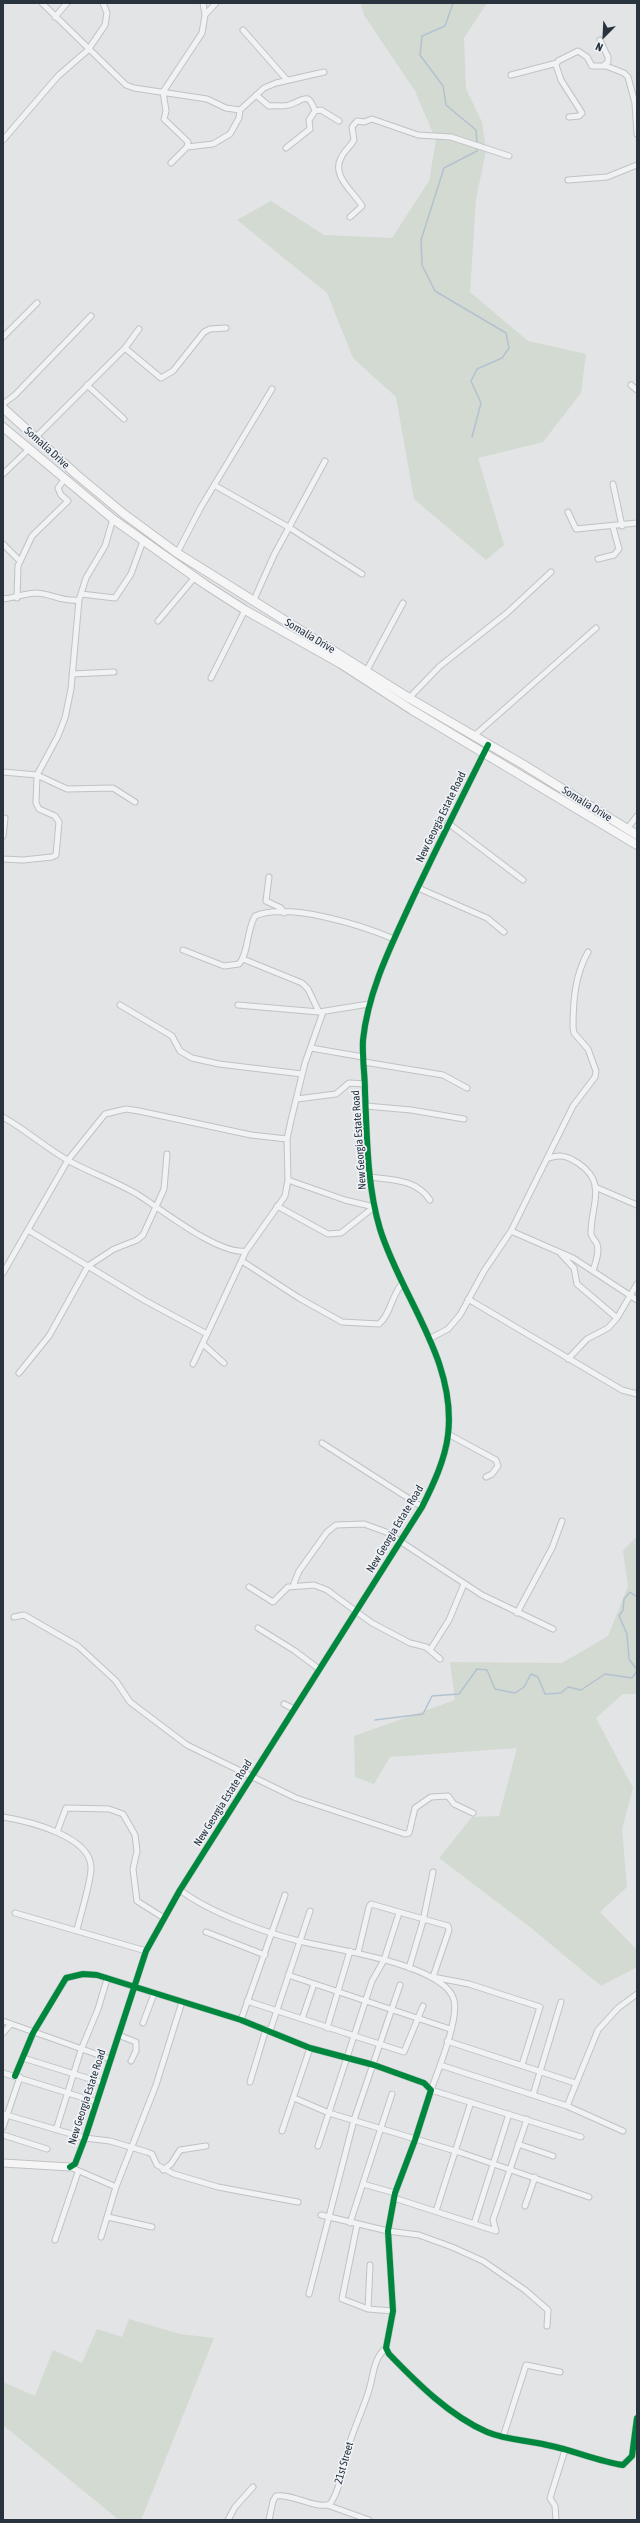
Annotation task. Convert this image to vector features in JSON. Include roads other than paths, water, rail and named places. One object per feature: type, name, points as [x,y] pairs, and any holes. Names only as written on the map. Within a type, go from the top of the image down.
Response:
[{"type":"main road","name":"Somalia Drive","points":[[5,413],[124,514],[177,553],[253,602],[366,670],[409,698],[475,736],[486,749],[524,765],[637,835]]},
{"type":"main road","name":"Somalia Drive","points":[[3,427],[28,450],[113,519],[195,577],[245,610],[341,664],[412,710],[486,749],[637,845]]},
{"type":"street","points":[[42,3],[55,18],[126,85],[208,99],[226,108],[240,110]]},
{"type":"street","points":[[55,18],[67,3]]},
{"type":"street","points":[[3,140],[58,76],[88,50],[105,25],[107,13],[103,3]]},
{"type":"street","points":[[187,147],[188,142],[164,119],[166,111],[163,92],[202,33],[205,16],[202,3]]},
{"type":"street","points":[[205,16],[216,3]]},
{"type":"street","points":[[243,30],[288,80]]},
{"type":"street","points":[[600,40],[608,56],[608,62],[603,66]]},
{"type":"street","points":[[511,75],[556,62],[578,51],[588,58],[592,66],[603,66],[624,73],[634,86],[637,134]]},
{"type":"street","points":[[556,62],[556,68],[561,80],[582,113],[579,116],[569,117]]},
{"type":"street","points":[[171,163],[187,147],[213,144],[230,134],[240,118],[240,110],[264,88],[288,80],[324,72]]},
{"type":"street","points":[[256,95],[269,106],[289,105],[301,98],[307,99],[312,103],[315,111]]},
{"type":"street","points":[[286,148],[310,129],[309,120],[315,111],[321,110],[339,121]]},
{"type":"street","points":[[350,217],[362,206],[342,180],[338,170],[340,159],[354,140],[352,127],[355,122],[372,119],[418,136],[451,137],[509,156]]},
{"type":"street","points":[[568,180],[607,177],[637,165]]},
{"type":"street","points":[[3,337],[37,303]]},
{"type":"street","points":[[3,404],[15,395],[91,316]]},
{"type":"street","points":[[125,348],[161,378],[173,371],[204,332],[210,329],[226,328]]},
{"type":"street","points":[[35,438],[125,348],[139,329]]},
{"type":"street","points":[[87,385],[124,419]]},
{"type":"street","points":[[631,385],[637,390]]},
{"type":"street","points":[[177,553],[214,485],[272,389]]},
{"type":"street","points":[[3,474],[28,450]]},
{"type":"street","points":[[253,602],[274,555],[325,461]]},
{"type":"street","points":[[17,598],[20,561],[32,536],[67,503],[68,499],[61,495],[58,488],[64,480]]},
{"type":"street","points":[[613,484],[622,526]]},
{"type":"street","points":[[214,485],[290,528],[362,574]]},
{"type":"street","points":[[568,512],[576,529],[597,525],[613,527],[637,523]]},
{"type":"street","points":[[3,859],[23,860],[52,857],[56,855],[59,822],[55,816],[39,809],[36,803],[37,775],[58,736],[65,718],[72,674],[79,600],[86,578],[106,546],[113,519]]},
{"type":"street","points":[[598,559],[614,556],[619,549],[613,527]]},
{"type":"street","points":[[81,594],[115,598],[129,578],[143,541]]},
{"type":"street","points":[[3,544],[20,561]]},
{"type":"street","points":[[409,698],[440,666],[507,613],[551,572]]},
{"type":"street","points":[[158,621],[195,577]]},
{"type":"street","points":[[3,599],[17,598],[35,593],[49,594],[58,600],[79,600]]},
{"type":"street","points":[[366,670],[404,603]]},
{"type":"street","points":[[211,678],[245,610]]},
{"type":"street","points":[[475,736],[596,628]]},
{"type":"street","points":[[72,674],[114,672]]},
{"type":"street","name":"New Georgia Estate Road","points":[[70,2167],[75,2164],[85,2138],[146,1951],[180,1890],[422,1507],[438,1472],[448,1434],[446,1390],[429,1339],[402,1284],[380,1229],[374,1207],[370,1177],[364,1060],[369,1004],[394,939],[448,823],[486,749]]},
{"type":"street","points":[[3,772],[37,775],[67,789],[113,788],[135,802]]},
{"type":"street","points":[[627,829],[637,816]]},
{"type":"street","points":[[3,836],[5,818]]},
{"type":"street","points":[[448,823],[523,880]]},
{"type":"street","points":[[269,877],[266,901],[281,908],[284,913]]},
{"type":"street","points":[[418,888],[487,918],[504,932]]},
{"type":"street","points":[[183,950],[224,966],[239,964],[243,959],[247,934],[255,916],[284,913],[308,914],[337,920],[394,939]]},
{"type":"street","points":[[429,1339],[448,1329],[460,1315],[468,1299],[511,1231],[549,1158],[573,1106],[595,1077],[596,1071],[588,1049],[574,1033],[573,1027],[576,982],[581,963],[588,952]]},
{"type":"street","points":[[193,1364],[204,1344],[217,1309],[242,1261],[246,1250],[285,1196],[288,1180],[287,1139],[302,1074],[321,1012],[302,983],[243,959]]},
{"type":"street","points":[[238,1005],[321,1012],[369,1004]]},
{"type":"street","points":[[120,1005],[172,1036],[180,1051],[192,1058],[219,1064],[302,1074]]},
{"type":"street","points":[[311,1048],[364,1060],[443,1074],[467,1088]]},
{"type":"street","points":[[297,1099],[336,1094],[349,1083],[365,1084]]},
{"type":"street","points":[[366,1106],[411,1110],[464,1119]]},
{"type":"street","points":[[3,1273],[68,1160],[105,1114],[126,1110],[252,1135],[287,1139]]},
{"type":"street","points":[[3,1117],[68,1160],[117,1183],[156,1209],[216,1242],[236,1250],[246,1250]]},
{"type":"street","points":[[19,1373],[49,1336],[88,1266],[114,1249],[140,1238],[156,1209],[164,1189],[167,1154]]},
{"type":"street","points":[[549,1158],[563,1155],[574,1160],[594,1176],[595,1187],[591,1235],[597,1243],[598,1252],[593,1271]]},
{"type":"street","points":[[370,1177],[407,1182],[424,1190],[430,1200]]},
{"type":"street","points":[[288,1180],[345,1200],[374,1207]]},
{"type":"street","points":[[595,1187],[637,1205]]},
{"type":"street","points":[[278,1206],[328,1234],[341,1232],[374,1207]]},
{"type":"street","points":[[28,1230],[144,1300],[207,1334]]},
{"type":"street","points":[[511,1231],[573,1258],[637,1300]]},
{"type":"street","points":[[557,1251],[574,1268],[577,1284],[617,1318]]},
{"type":"street","points":[[242,1261],[299,1298],[342,1322],[379,1324],[385,1319],[390,1303],[402,1284]]},
{"type":"street","points":[[568,1359],[587,1339],[608,1328],[617,1318],[637,1284]]},
{"type":"street","points":[[468,1299],[622,1390],[637,1394]]},
{"type":"street","points":[[204,1344],[224,1363]]},
{"type":"street","points":[[448,1434],[496,1460],[498,1466],[495,1471],[486,1477]]},
{"type":"street","points":[[322,1443],[422,1507]]},
{"type":"street","points":[[517,1613],[552,1548],[562,1521]]},
{"type":"street","points":[[293,1586],[299,1571],[313,1549],[327,1532],[336,1525],[364,1524],[386,1532],[464,1584],[517,1613],[553,1629]]},
{"type":"street","points":[[430,1650],[449,1620],[464,1584]]},
{"type":"street","points":[[249,1587],[273,1602],[285,1590],[293,1586],[314,1585],[321,1587],[400,1638],[430,1650],[440,1659]]},
{"type":"street","points":[[14,1616],[24,1615],[78,1646],[116,1681],[130,1702],[174,1736],[252,1777],[296,1798],[405,1834],[409,1833],[415,1808],[431,1797],[448,1796],[454,1804],[473,1814]]},
{"type":"street","points":[[258,1628],[319,1669]]},
{"type":"street","points":[[284,1704],[294,1709]]},
{"type":"street","points":[[57,1832],[66,1808],[109,1809],[123,1814],[126,1823],[135,1835],[137,1851],[133,1869],[137,1901],[164,1918]]},
{"type":"street","points":[[3,1817],[57,1832],[79,1843],[88,1856],[91,1867],[77,1930]]},
{"type":"street","points":[[409,1968],[424,1921],[433,1872]]},
{"type":"street","points":[[180,1890],[198,1904],[273,1933],[299,1941],[350,1951],[384,1960],[433,1977],[469,1984],[540,2007],[522,2064]]},
{"type":"street","points":[[241,2020],[273,1933],[285,1895]]},
{"type":"street","points":[[358,1953],[369,1907],[372,1904],[449,1928],[433,1977]]},
{"type":"street","points":[[250,2082],[268,2030],[277,2011],[310,1911]]},
{"type":"street","points":[[15,1913],[146,1951]]},
{"type":"street","points":[[318,2146],[376,1972],[384,1960],[399,1913]]},
{"type":"street","points":[[206,1932],[265,1955]]},
{"type":"street","points":[[327,2028],[350,1951]]},
{"type":"street","points":[[3,2127],[5,2114],[18,2077],[22,2058],[33,2033],[66,1978],[83,1974],[107,1979],[241,2020],[310,2048],[374,2066],[424,2083],[430,2090],[581,2137]]},
{"type":"street","points":[[288,1975],[450,2029]]},
{"type":"street","points":[[433,1977],[446,1987],[454,1999],[455,2009],[440,2065],[430,2090],[415,2140],[394,2195],[388,2231],[393,2311],[386,2348],[398,2363],[447,2406],[468,2422],[503,2437],[565,2450],[605,2462],[623,2465],[632,2456],[637,2418]]},
{"type":"street","points":[[56,2130],[80,2050],[98,2009],[107,1979]]},
{"type":"street","points":[[302,2019],[314,1984]]},
{"type":"street","points":[[309,2294],[354,2120],[374,2066],[400,1985]]},
{"type":"street","points":[[143,2024],[154,1994]]},
{"type":"street","points":[[567,2106],[575,2083],[604,2021],[637,1994]]},
{"type":"street","points":[[247,2001],[354,2037],[406,2051],[417,2018],[423,2006]]},
{"type":"street","points":[[101,2237],[116,2187],[156,2085],[182,2002]]},
{"type":"street","points":[[533,2095],[561,2002]]},
{"type":"street","points":[[3,2021],[80,2050],[110,2059]]},
{"type":"street","points":[[3,2032],[11,2024]]},
{"type":"street","points":[[118,2035],[136,2042],[136,2051],[131,2061]]},
{"type":"street","points":[[447,2041],[522,2064],[575,2083]]},
{"type":"street","points":[[282,2131],[310,2048]]},
{"type":"street","points":[[22,2058],[73,2072],[103,2083]]},
{"type":"street","points":[[440,2065],[567,2106],[623,2131]]},
{"type":"street","points":[[3,2074],[18,2077],[97,2102]]},
{"type":"street","points":[[350,2223],[392,2094]]},
{"type":"street","points":[[294,2098],[329,2113],[535,2177],[588,2197]]},
{"type":"street","points":[[436,2211],[454,2151],[471,2102]]},
{"type":"street","points":[[5,2114],[85,2138],[110,2141],[152,2154],[154,2161],[163,2170],[218,2187],[298,2202]]},
{"type":"street","points":[[474,2224],[509,2114]]},
{"type":"street","points":[[363,2184],[496,2231],[493,2220],[527,2119]]},
{"type":"street","points":[[3,2135],[47,2148]]},
{"type":"street","points":[[518,2144],[553,2156]]},
{"type":"street","points":[[163,2170],[171,2164],[180,2150],[206,2146]]},
{"type":"street","points":[[3,2163],[70,2167],[78,2172],[116,2187]]},
{"type":"street","points":[[55,2240],[78,2172]]},
{"type":"street","points":[[525,2206],[535,2177]]},
{"type":"street","points":[[321,2215],[357,2225],[419,2235],[484,2261],[525,2290],[548,2310],[547,2326]]},
{"type":"street","points":[[108,2217],[152,2227]]},
{"type":"street","points":[[357,2225],[342,2299],[368,2309],[393,2311]]},
{"type":"street","points":[[368,2309],[370,2265]]},
{"type":"street","name":"21st Street","points":[[327,2505],[332,2500],[339,2484],[344,2461],[367,2397],[378,2356],[386,2348]]},
{"type":"street","points":[[503,2437],[526,2365],[560,2372]]},
{"type":"street","points":[[556,2520],[555,2506],[550,2498],[565,2450]]},
{"type":"street","points":[[228,2520],[234,2507],[253,2487]]},
{"type":"street","points":[[269,2520],[273,2501],[276,2496],[284,2494],[327,2505],[369,2520]]},
{"type":"waterway","points":[[453,3],[445,26],[422,36],[420,55],[443,86],[446,105],[476,130],[477,143]]},
{"type":"waterway","points":[[472,437],[481,403],[471,381],[477,369],[502,358],[509,348],[506,333],[435,291],[422,265],[421,240],[444,168],[477,151],[477,147]]},
{"type":"waterway","points":[[637,1597],[630,1592],[624,1599],[623,1610],[619,1616],[627,1634],[629,1659],[637,1670]]},
{"type":"waterway","points":[[375,1720],[423,1714],[432,1696],[459,1694],[477,1669],[487,1670],[495,1689],[515,1693],[524,1687],[531,1674],[538,1677],[545,1694],[561,1693],[568,1687],[581,1690],[605,1674],[632,1678],[637,1671]]}]
